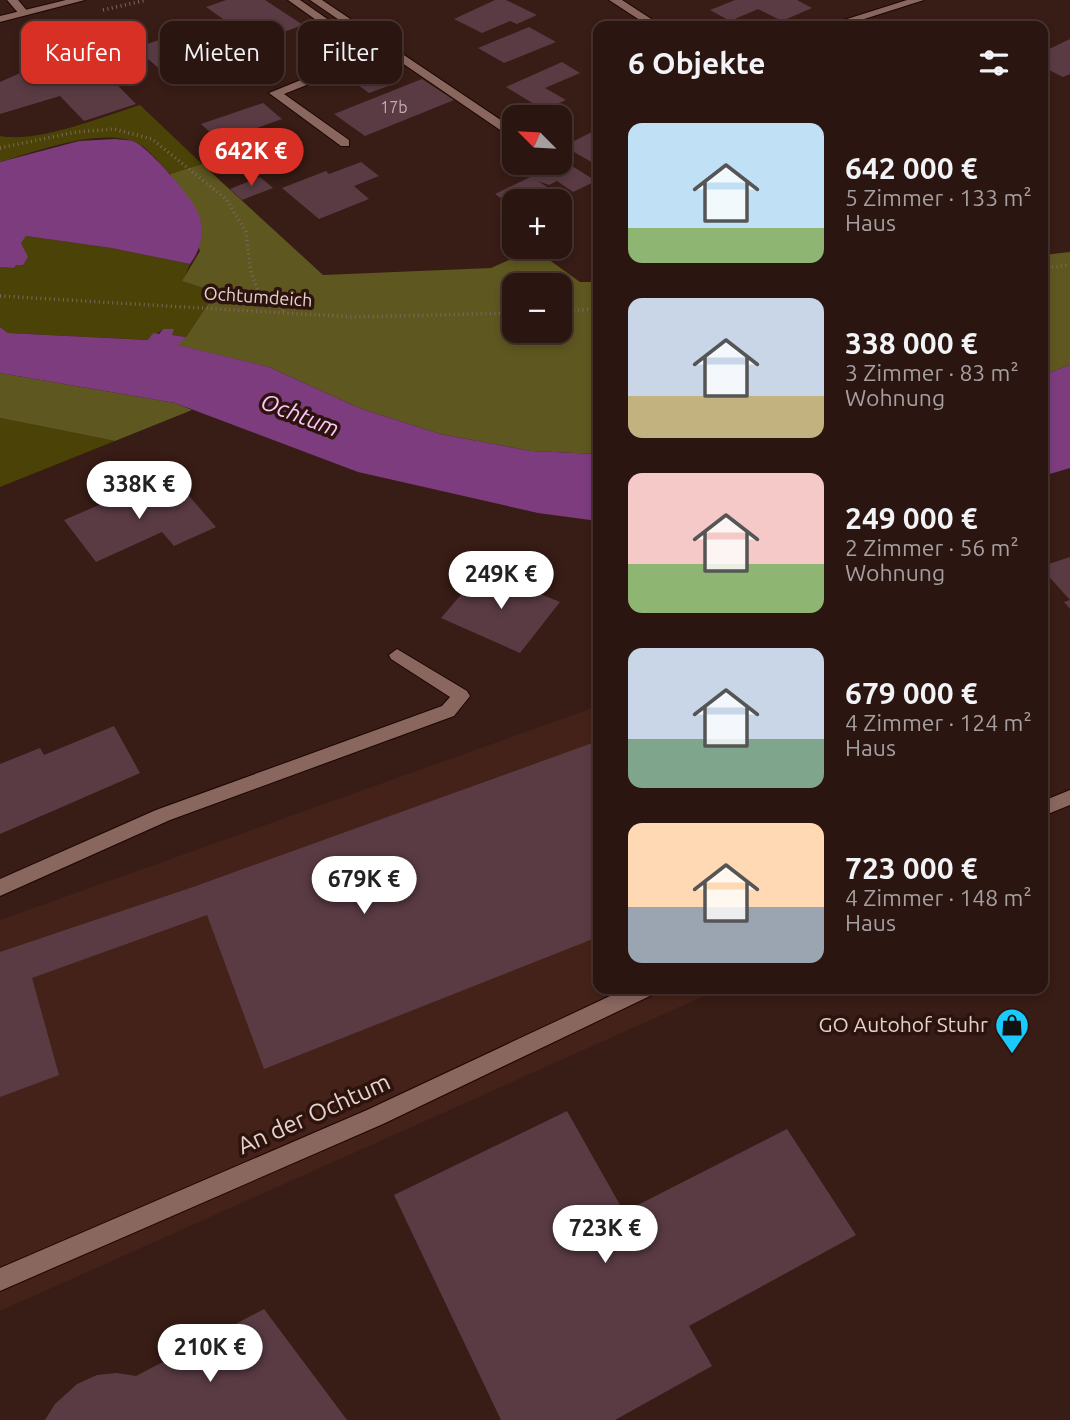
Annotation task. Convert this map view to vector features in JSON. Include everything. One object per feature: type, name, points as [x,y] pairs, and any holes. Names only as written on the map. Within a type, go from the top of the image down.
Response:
[{"type":"street","points":[[12,0],[24,13]]},
{"type":"street","points":[[0,19],[80,0]]},
{"type":"street","points":[[293,0],[363,48],[363,59],[275,93],[345,144]]},
{"type":"street","points":[[315,0],[502,126]]},
{"type":"street","points":[[614,0],[648,21]]},
{"type":"street","points":[[848,21],[919,0]]},
{"type":"street","points":[[0,888],[163,815],[448,711],[461,696],[397,655]]},
{"type":"street","points":[[1048,807],[1070,797]]},
{"type":"street","name":"An der Ochtum","points":[[0,1280],[375,1117],[634,994]]},
{"type":"path","points":[[0,148],[76,132],[114,129],[152,139],[226,199],[246,232],[251,273],[261,297],[287,302],[282,313]]},
{"type":"path","points":[[1048,267],[1070,265]]},
{"type":"path","name":"Ochtumdeich","points":[[0,296],[353,317],[502,313]]},
{"type":"path","points":[[572,310],[593,309]]},
{"type":"shaded area","points":[[140,105],[202,164],[170,174],[138,143],[118,138],[84,139],[0,162],[0,136],[33,136],[52,132]]},
{"type":"shaded area","points":[[202,164],[323,275],[491,268],[511,259],[548,259],[567,273],[502,273],[502,343],[572,343],[572,276],[580,282],[593,282],[593,454],[531,451],[440,434],[359,408],[269,367],[177,345],[186,337],[216,292],[182,281],[200,251],[170,174]]},
{"type":"shaded area","points":[[26,236],[111,248],[190,264],[183,281],[216,292],[186,337],[171,335],[173,329],[163,329],[149,340],[8,333],[0,327],[0,262],[1,267],[14,268],[20,243]]},
{"type":"shaded area","points":[[1070,252],[1070,365],[1048,373],[1048,254]]},
{"type":"shaded area","points":[[0,373],[175,403],[192,410],[115,441],[0,418]]},
{"type":"shaded area","points":[[0,418],[115,441],[0,487]]},
{"type":"shaded area","points":[[593,708],[593,994],[709,994],[0,1311],[0,920]]},
{"type":"water","points":[[79,141],[132,141],[144,148],[173,178],[197,211],[201,237],[199,248],[190,264],[111,248],[26,236],[21,243],[28,257],[23,265],[16,265],[14,268],[0,267],[0,162]]},
{"type":"water","name":"Ochtum","points":[[0,327],[8,333],[148,340],[153,333],[159,334],[163,329],[174,329],[172,335],[186,337],[178,345],[269,367],[359,408],[440,434],[531,451],[593,454],[593,520],[538,513],[358,472],[175,403],[0,373]]},
{"type":"water","points":[[1070,365],[1070,468],[1048,475],[1048,373]]},
{"type":"building","points":[[226,0],[265,0],[298,22],[298,27],[284,32],[284,21],[226,21],[206,7]]},
{"type":"building","points":[[495,0],[506,0],[537,15],[517,24],[510,21],[482,33],[454,19]]},
{"type":"building","points":[[735,0],[797,0],[812,8],[782,21],[758,9],[730,21],[710,10]]},
{"type":"building","points":[[529,27],[556,42],[504,63],[478,48]]},
{"type":"building","points":[[1070,39],[1070,74],[1063,77],[1048,70],[1048,50]]},
{"type":"building","points":[[160,40],[160,69],[146,57],[146,44]]},
{"type":"building","points":[[562,62],[580,73],[545,88],[566,100],[555,105],[536,105],[506,87]]},
{"type":"building","points":[[21,73],[21,84],[116,84],[136,104],[84,121],[60,96],[0,114],[0,82]]},
{"type":"building","points":[[422,79],[454,100],[365,136],[334,114]]},
{"type":"building","points":[[357,84],[394,84],[369,93]]},
{"type":"building","points":[[263,103],[282,119],[220,141],[201,124]]},
{"type":"building","points":[[593,132],[593,163],[572,151],[572,142]]},
{"type":"building","points":[[361,162],[379,176],[354,186],[369,199],[319,219],[282,188],[326,171],[329,174]]},
{"type":"building","points":[[572,166],[593,179],[593,182],[573,192],[557,181],[549,185],[538,181],[550,189],[505,189],[535,175],[572,175]]},
{"type":"building","points":[[260,177],[273,188],[242,200],[230,189]]},
{"type":"building","points":[[177,482],[216,527],[174,546],[162,532],[96,562],[64,520],[134,490],[141,498]]},
{"type":"building","points":[[1070,557],[1070,600],[1048,576],[1048,564]]},
{"type":"building","points":[[482,570],[560,602],[520,653],[441,618]]},
{"type":"building","points":[[114,726],[140,773],[0,834],[0,764],[40,748],[44,755]]},
{"type":"building","points":[[593,743],[593,939],[264,1069],[207,915],[32,978],[59,1075],[0,1097],[0,952],[196,886]]},
{"type":"building","points":[[567,1111],[624,1212],[787,1129],[856,1235],[689,1326],[712,1366],[615,1420],[501,1420],[394,1195]]},
{"type":"building","points":[[264,1309],[347,1420],[45,1420],[55,1404],[77,1384],[97,1375],[117,1373],[136,1376]]},
{"type":"place","name":"GO Autohof Stuhr","points":[[1012,1055]]}]
